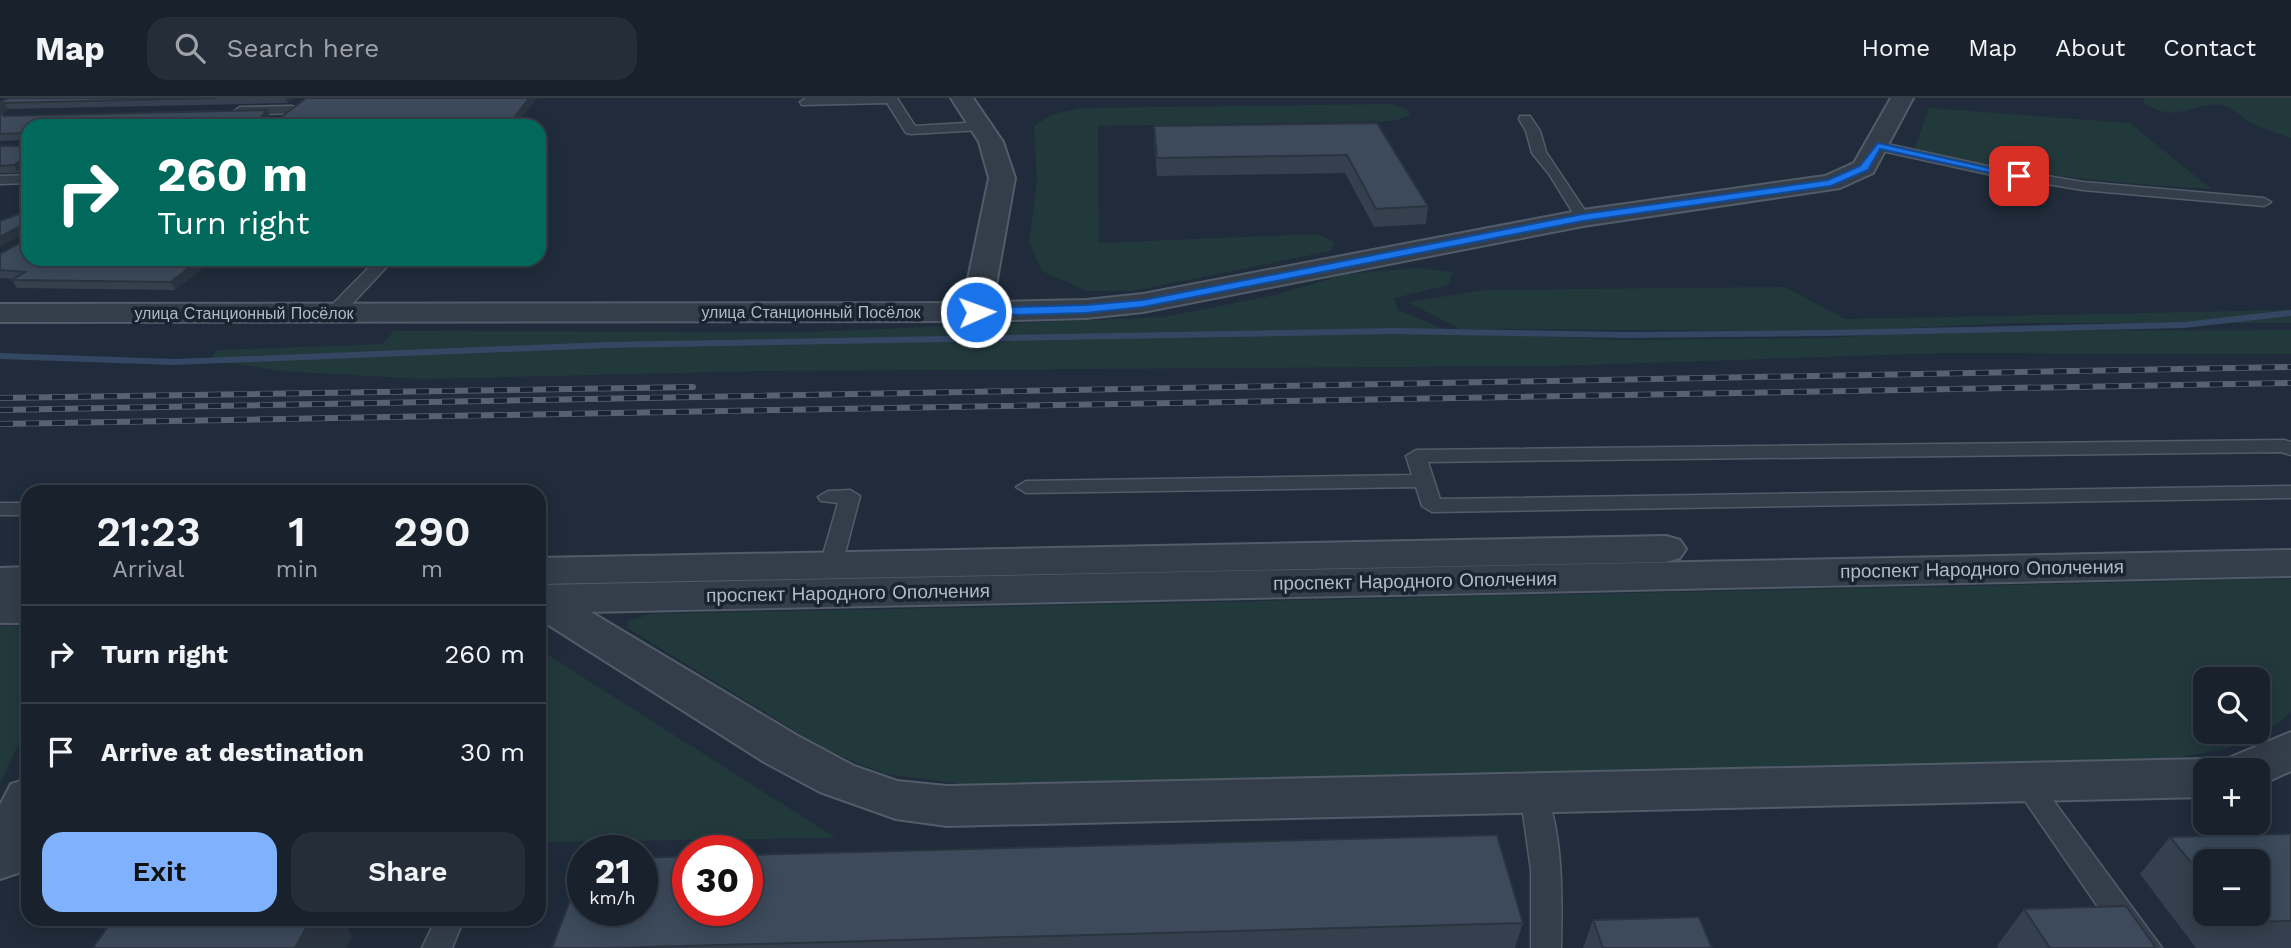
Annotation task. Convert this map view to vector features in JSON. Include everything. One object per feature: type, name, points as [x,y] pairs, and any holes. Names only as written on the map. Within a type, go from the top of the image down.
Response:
[{"type":"street","points":[[962,98],[991,142],[1002,178],[976,312]]},
{"type":"street","name":"улица Станционный Посёлок","points":[[0,313],[976,312],[1086,309],[1143,303],[1583,218],[1831,183],[1864,168],[1902,98]]},
{"type":"street","name":"проспект Народного Ополчения","points":[[546,570],[2291,537]]},
{"type":"street","name":"проспект Народного Ополчения","points":[[546,599],[2291,562]]},
{"type":"street","points":[[0,582],[21,581]]},
{"type":"street","points":[[546,603],[780,749],[837,779],[895,800],[947,806],[2193,778]]},
{"type":"street","points":[[0,609],[21,609]]},
{"type":"street","points":[[2270,760],[2291,750]]},
{"type":"street","points":[[0,858],[21,813]]},
{"type":"lane","points":[[806,102],[891,99],[911,130],[981,126]]},
{"type":"lane","points":[[223,111],[295,107],[279,119]]},
{"type":"lane","points":[[1525,119],[1533,131],[1539,153],[1555,172],[1583,218]]},
{"type":"lane","points":[[1878,146],[2071,184],[2264,202]]},
{"type":"lane","points":[[0,180],[21,179]]},
{"type":"lane","points":[[333,314],[379,266]]},
{"type":"lane","points":[[2291,449],[2284,446],[1416,456],[1433,506],[2291,492]]},
{"type":"lane","points":[[1026,487],[1424,481]]},
{"type":"lane","points":[[828,497],[850,496],[831,565]]},
{"type":"lane","points":[[0,509],[21,509]]},
{"type":"lane","points":[[2027,784],[2135,937],[2147,948]]},
{"type":"lane","points":[[1533,792],[1544,837],[1548,893],[1546,948]]},
{"type":"lane","points":[[438,948],[447,926]]},
{"type":"green space","points":[[2144,98],[2291,98],[2291,138],[2255,124],[2222,105],[2165,112],[2143,102]]},
{"type":"green space","points":[[1392,104],[1408,110],[1410,115],[1394,121],[1098,126],[1099,243],[1317,234],[1335,242],[1331,251],[1133,291],[1087,291],[1042,271],[1029,242],[1037,183],[1034,126],[1053,114],[1081,108]]},
{"type":"green space","points":[[1929,108],[2130,123],[2211,189],[2136,184],[2025,171],[1915,148]]},
{"type":"green space","points":[[1417,268],[1453,272],[1448,285],[1394,298],[1398,310],[1454,333],[1626,340],[1828,338],[1937,331],[2291,330],[2291,354],[1943,353],[1555,366],[766,371],[424,379],[279,371],[210,359],[217,350],[382,344],[394,331],[808,332],[1164,317],[1275,295],[1346,274]]},
{"type":"green space","points":[[1785,287],[1845,319],[2291,310],[2291,323],[2011,323],[1846,331],[1460,329],[1408,302],[1484,290]]},
{"type":"green space","points":[[2291,579],[2291,712],[2270,728],[2270,667],[2193,667],[2193,744],[2238,744],[2216,751],[2165,759],[969,785],[886,774],[850,760],[815,743],[627,628],[628,621],[651,614]]},
{"type":"green space","points":[[0,626],[21,626],[21,740],[0,783]]},
{"type":"green space","points":[[546,654],[836,838],[763,839],[763,835],[672,835],[672,840],[658,840],[658,835],[567,835],[567,842],[546,842]]},
{"type":"building","points":[[8,98],[217,98],[0,105],[0,102]]},
{"type":"building","points":[[306,98],[529,98],[513,119],[279,119]]},
{"type":"building","points":[[267,110],[260,119],[21,119],[21,133],[0,134],[0,112],[4,116]]},
{"type":"building","points":[[1377,123],[1428,206],[1376,209],[1347,155],[1157,158],[1154,126]]},
{"type":"building","points":[[0,146],[21,146],[21,160],[14,165],[0,166]]},
{"type":"building","points":[[21,213],[21,226],[0,237],[0,221]]},
{"type":"building","points":[[21,242],[21,266],[191,266],[171,282],[12,280],[25,272],[0,270],[0,254]]},
{"type":"building","points":[[2291,834],[2291,921],[2270,921],[2270,849],[2193,849],[2193,865],[2170,837],[2270,835]]},
{"type":"building","points":[[1497,835],[1523,923],[552,948],[567,908],[567,926],[658,926],[658,857],[672,857],[672,926],[763,926],[763,855]]},
{"type":"building","points":[[2126,906],[2156,948],[2050,948],[2024,909]]},
{"type":"building","points":[[1699,917],[1712,948],[1603,948],[1593,920]]},
{"type":"building","points":[[108,926],[307,926],[295,948],[93,948]]},
{"type":"waterway","points":[[0,356],[175,362],[607,345],[1393,331],[1626,335],[1829,333],[2184,325],[2291,313]]},
{"type":"railway","points":[[0,410],[2291,367]]},
{"type":"railway","points":[[0,424],[2291,383]]},
{"type":"railway","points":[[0,398],[693,387]]},
{"type":"route","points":[[976,312],[1086,309],[1143,303],[1583,218],[1831,183],[1864,168],[1878,146],[2019,176]]}]
